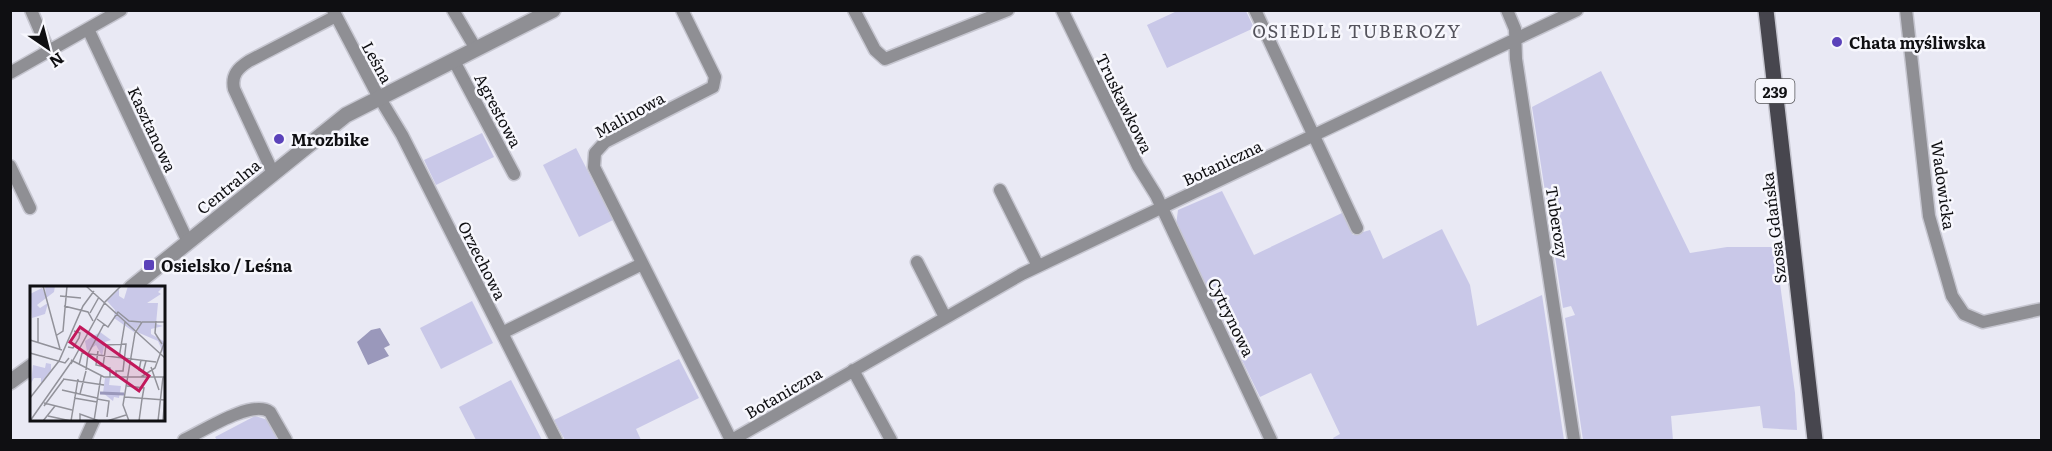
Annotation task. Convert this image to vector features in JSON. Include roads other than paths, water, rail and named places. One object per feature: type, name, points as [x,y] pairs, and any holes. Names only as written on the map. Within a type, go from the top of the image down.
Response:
[{"type":"main road","name":"Szosa Gdańska","points":[[1766,10],[1815,441]]},
{"type":"street","points":[[31,10],[49,51]]},
{"type":"street","points":[[10,73],[122,10]]},
{"type":"street","points":[[453,10],[476,49]]},
{"type":"street","name":"Centralna","points":[[133,286],[346,115],[379,96],[454,61],[553,10]]},
{"type":"street","name":"Malinowa","points":[[682,10],[715,77],[713,87],[605,142],[599,147],[594,159],[597,172],[731,441]]},
{"type":"street","points":[[854,10],[878,54],[885,59],[899,56],[1008,10]]},
{"type":"street","name":"Truskawkowa","points":[[1062,10],[1161,208]]},
{"type":"street","points":[[1255,10],[1357,228]]},
{"type":"street","name":"Tuberozy","points":[[1507,10],[1515,29],[1574,441]]},
{"type":"street","name":"Botaniczna","points":[[731,441],[1038,266],[1578,10]]},
{"type":"street","name":"Wadowicka","points":[[1906,10],[1929,216],[1952,296],[1964,314],[1983,322],[2042,309]]},
{"type":"street","points":[[273,172],[234,89],[233,77],[240,66],[335,13]]},
{"type":"street","name":"Leśna","points":[[335,13],[379,96]]},
{"type":"street","name":"Kasztanowa","points":[[88,29],[188,242]]},
{"type":"street","name":"Agrestowa","points":[[454,61],[514,174]]},
{"type":"street","name":"Orzechowa","points":[[379,96],[402,135],[556,441]]},
{"type":"street","points":[[10,166],[30,208]]},
{"type":"street","points":[[1000,190],[1038,266]]},
{"type":"street","name":"Cytrynowa","points":[[1161,208],[1272,441]]},
{"type":"street","points":[[916,262],[945,318]]},
{"type":"street","points":[[502,333],[642,264]]},
{"type":"street","points":[[10,382],[30,367]]},
{"type":"street","points":[[854,370],[891,441]]},
{"type":"street","points":[[184,441],[244,411],[257,408],[270,412],[286,441]]},
{"type":"street","points":[[84,441],[94,421]]},
{"type":"place","name":"Chata myśliwska","points":[[1837,42]]},
{"type":"place","name":"Mrozbike","points":[[279,139]]},
{"type":"place","name":"Osielsko / Leśna","points":[[149,265]]},
{"type":"district","name":"OSIEDLE TUBEROZY","points":[[1357,30]]}]
